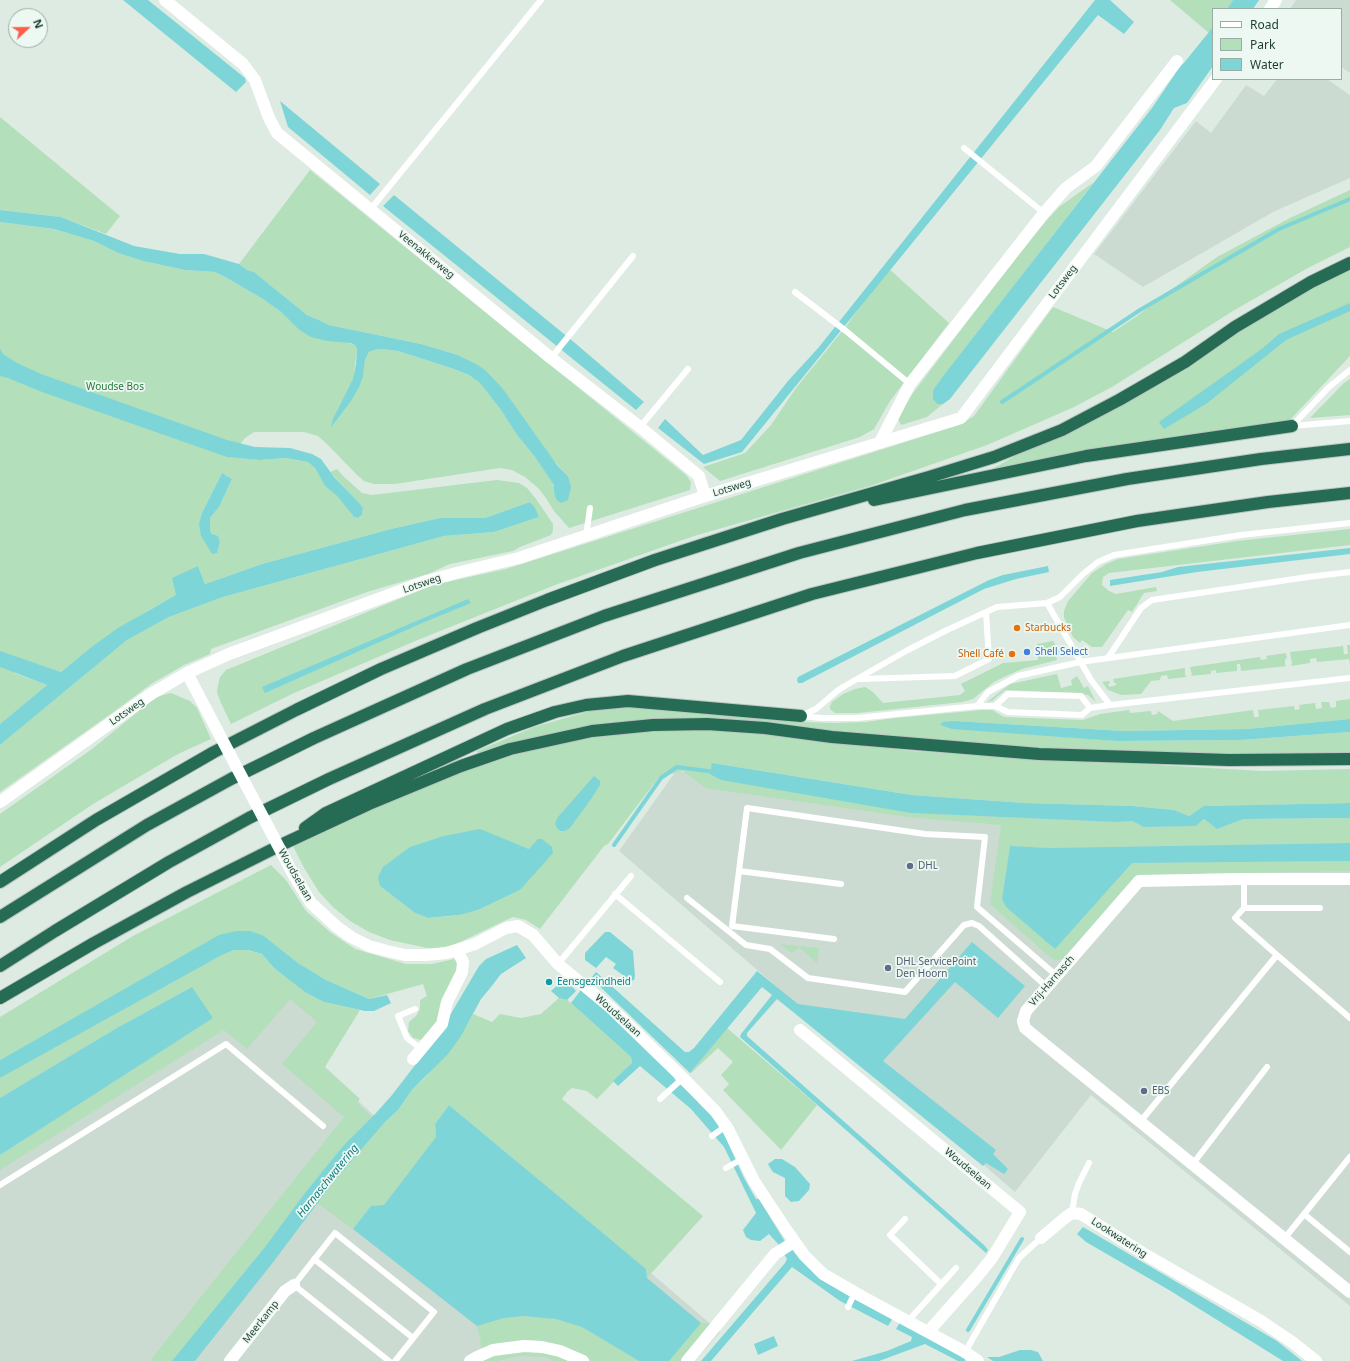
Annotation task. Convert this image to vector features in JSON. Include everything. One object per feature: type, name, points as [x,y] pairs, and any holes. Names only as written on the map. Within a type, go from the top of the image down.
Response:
[{"type":"highway","points":[[0,882],[96,820],[214,752],[381,668],[586,584],[782,519],[994,457],[1062,430],[1120,400],[1185,362],[1235,327],[1311,282],[1350,263]]},
{"type":"highway","points":[[782,519],[1086,456],[1292,426]]},
{"type":"highway","points":[[0,917],[147,826],[231,779],[314,738],[467,670],[604,616],[799,553],[965,510],[1127,479],[1261,459],[1350,449]]},
{"type":"highway","points":[[0,966],[169,862],[249,818],[329,779],[485,709],[623,656],[812,594],[977,552],[1137,521],[1268,502],[1350,493]]},
{"type":"highway","points":[[285,843],[326,812],[507,729],[555,712],[586,705],[628,702],[685,705],[801,716]]},
{"type":"highway","points":[[0,998],[138,918],[200,885],[285,843],[460,766],[510,749],[592,731],[653,724],[708,724],[765,728],[832,737],[1039,754],[1229,760],[1350,759]]},
{"type":"street","name":"Veenakkerweg","points":[[165,0],[243,64],[255,80],[269,118],[277,133],[699,476],[705,496]]},
{"type":"street","points":[[880,442],[910,384],[1044,213],[1066,188],[1096,166],[1177,62]]},
{"type":"street","name":"Lotsweg","points":[[0,802],[151,694],[187,673],[228,654],[427,581],[519,558],[586,537],[705,496],[961,418],[1215,80]]},
{"type":"street","name":"Woudselaan","points":[[187,673],[292,872],[311,903],[337,927],[351,937],[369,946],[405,955],[447,953],[475,944],[506,928],[518,926],[533,935],[558,964],[611,1008],[681,1080],[711,1107],[725,1127],[741,1160],[793,1243],[823,1274],[854,1294],[908,1321],[965,1352],[978,1361]]},
{"type":"street","name":"Vrij-Harnasch","points":[[1350,879],[1139,881],[1026,1011],[1023,1021],[1025,1028],[1350,1292]]},
{"type":"street","points":[[417,1054],[442,1024],[447,1002],[462,972],[462,962],[457,950]]},
{"type":"street","name":"Woudselaan","points":[[800,1030],[1020,1212],[992,1258],[928,1332]]},
{"type":"street","points":[[1041,1238],[1072,1213]]},
{"type":"street","name":"Lookwatering","points":[[1072,1213],[1081,1214],[1146,1255],[1261,1321],[1292,1342],[1316,1361]]},
{"type":"street","points":[[687,1361],[775,1254],[793,1243]]},
{"type":"street","name":"Meerkamp","points":[[230,1361],[284,1292],[294,1285]]},
{"type":"street","points":[[470,1361],[492,1350],[524,1346],[542,1347],[560,1351],[583,1361]]},
{"type":"lane","points":[[370,210],[541,0]]},
{"type":"lane","points":[[965,148],[1044,213]]},
{"type":"lane","points":[[552,356],[633,256]]},
{"type":"lane","points":[[795,292],[846,331],[910,384]]},
{"type":"lane","points":[[640,427],[688,370]]},
{"type":"lane","points":[[1292,426],[1329,387],[1350,370]]},
{"type":"lane","points":[[1292,426],[1350,421]]},
{"type":"lane","points":[[586,537],[590,508]]},
{"type":"lane","points":[[801,716],[816,709],[837,691],[913,648],[945,631],[997,607],[1047,603],[1060,597],[1083,574],[1098,562],[1114,555],[1241,535],[1350,523]]},
{"type":"lane","points":[[1108,658],[1141,608],[1152,600],[1350,572]]},
{"type":"lane","points":[[1047,603],[1091,680],[1110,705]]},
{"type":"lane","points":[[859,679],[955,676],[989,659],[986,613]]},
{"type":"lane","points":[[977,706],[988,692],[1018,676],[1080,662],[1350,625]]},
{"type":"lane","points":[[801,716],[820,718],[857,718],[977,706],[995,706],[1008,712],[1082,715],[1090,708],[1110,705],[1350,678]]},
{"type":"lane","points":[[995,706],[1008,694],[1081,696],[1090,708]]},
{"type":"lane","points":[[834,939],[732,926],[747,808],[925,834],[985,837],[977,907],[1057,976]]},
{"type":"lane","points":[[739,871],[841,884]]},
{"type":"lane","points":[[558,964],[631,876]]},
{"type":"lane","points":[[1244,879],[1244,908],[1236,918],[1350,1018]]},
{"type":"lane","points":[[615,894],[720,982]]},
{"type":"lane","points":[[687,898],[746,945],[770,949],[808,978],[905,992],[964,925],[972,923],[979,926],[1047,987]]},
{"type":"lane","points":[[1244,908],[1320,908]]},
{"type":"lane","points":[[979,926],[988,916]]},
{"type":"lane","points":[[1140,1122],[1277,955]]},
{"type":"lane","points":[[415,1009],[398,1016],[407,1038],[417,1054]]},
{"type":"lane","points":[[0,1185],[226,1044],[323,1126]]},
{"type":"lane","points":[[1192,1164],[1267,1067]]},
{"type":"lane","points":[[660,1099],[681,1080]]},
{"type":"lane","points":[[712,1136],[725,1127]]},
{"type":"lane","points":[[1284,1239],[1350,1156]]},
{"type":"lane","points":[[726,1168],[741,1160]]},
{"type":"lane","points":[[1072,1213],[1077,1188],[1089,1163]]},
{"type":"lane","points":[[1304,1214],[1350,1252]]},
{"type":"lane","points":[[905,1219],[890,1235],[941,1284]]},
{"type":"lane","points":[[389,1361],[294,1285],[335,1233],[434,1312],[395,1361]]},
{"type":"lane","points":[[965,1352],[1019,1258],[1041,1238]]},
{"type":"lane","points":[[314,1259],[413,1338]]},
{"type":"lane","points":[[908,1321],[956,1268]]},
{"type":"lane","points":[[848,1307],[854,1294]]},
{"type":"shaded area","points":[[1296,0],[1350,0],[1350,73],[1342,68],[1342,8],[1291,8]]},
{"type":"shaded area","points":[[1276,80],[1328,80],[1350,95],[1350,178],[1273,212],[1143,287],[1094,254],[1196,121],[1211,133],[1246,85],[1264,96]]},
{"type":"shaded area","points":[[676,771],[1019,812],[1350,834],[1350,1306],[1091,1095],[1015,1192],[619,851]]},
{"type":"shaded area","points":[[209,957],[349,1024],[320,1066],[380,1121],[703,1216],[651,1273],[720,1332],[695,1361],[0,1361],[0,1074]]},
{"type":"green space","points":[[1170,0],[1233,0],[1228,8],[1212,8],[1212,28],[1209,33]]},
{"type":"green space","points":[[0,117],[120,216],[106,234],[61,217],[0,210]]},
{"type":"green space","name":"Woudse Bos","points":[[310,170],[686,475],[691,482],[690,490],[569,528],[554,511],[538,488],[525,477],[512,470],[500,468],[395,484],[374,484],[364,481],[357,475],[318,436],[304,432],[254,432],[245,438],[230,457],[259,460],[286,458],[308,462],[315,468],[325,486],[337,496],[354,517],[358,518],[362,515],[363,508],[330,472],[337,469],[362,493],[372,495],[497,480],[519,483],[527,488],[536,499],[553,524],[553,531],[551,535],[513,551],[450,564],[428,574],[367,592],[211,649],[210,654],[184,665],[151,684],[0,792],[0,745],[127,640],[169,617],[223,597],[444,536],[494,532],[539,517],[530,502],[485,518],[440,518],[391,529],[262,564],[205,584],[198,566],[177,595],[149,610],[90,648],[61,672],[25,660],[14,673],[47,685],[0,724],[0,222],[54,229],[94,241],[118,253],[143,261],[185,270],[215,272],[263,299],[281,312],[298,329],[355,345],[357,349],[354,373],[363,375],[365,360],[369,352],[381,349],[398,351],[469,375],[480,383],[501,410],[517,435],[552,481],[555,489],[568,476],[455,354],[421,344],[329,325],[307,315],[254,272],[247,270],[239,264]],"holes":[[[222,473],[232,479],[219,507],[210,518],[210,531],[220,542],[218,550],[202,513]]]},
{"type":"green space","points":[[1094,182],[933,390],[933,399],[937,404],[943,404],[927,417],[901,425],[898,419],[907,401],[1024,247],[1059,207]]},
{"type":"green space","points":[[1350,190],[1350,247],[1306,269],[1233,311],[1112,387],[1072,408],[987,445],[873,485],[694,536],[555,585],[420,639],[294,693],[231,724],[220,701],[217,692],[218,685],[220,677],[226,670],[433,585],[506,569],[959,425],[974,416],[1053,307],[1113,332],[1217,257],[1290,218]]},
{"type":"green space","points":[[1350,267],[1350,356],[1289,421],[1147,441],[990,470],[1226,339]]},
{"type":"green space","points":[[888,268],[949,323],[890,401],[874,429],[860,437],[720,481],[703,467],[745,453],[771,425],[796,388],[847,325]]},
{"type":"green space","points":[[1350,379],[1350,415],[1310,418],[1344,383]]},
{"type":"green space","points":[[1350,529],[1350,545],[1109,573],[1103,577],[1102,585],[1109,591],[1116,594],[1156,587],[1157,591],[1144,593],[1132,612],[1128,610],[1102,647],[1092,647],[1082,640],[1080,643],[1073,637],[1064,617],[1064,611],[1068,601],[1092,573],[1106,564],[1118,559],[1237,541]]},
{"type":"green space","points":[[1053,641],[1061,654],[1056,656],[1057,660],[1022,669],[1006,676],[994,682],[973,699],[962,702],[858,713],[835,713],[830,709],[832,702],[843,694],[865,687],[873,692],[883,703],[960,695],[965,691],[961,684],[1003,663],[1038,660],[1037,644]]},
{"type":"green space","points":[[1347,645],[1350,645],[1350,665],[1349,659],[1317,662],[1316,658],[1310,659],[1310,663],[1291,666],[1290,652],[1343,646],[1344,654],[1348,654]]},
{"type":"green space","points":[[1286,653],[1287,658],[1285,659],[1285,665],[1287,666],[1241,671],[1240,664],[1237,664],[1237,671],[1216,673],[1216,670],[1211,671],[1211,674],[1190,676],[1192,675],[1190,667],[1260,657],[1261,660],[1267,659],[1266,656]]},
{"type":"green space","points":[[1185,668],[1185,675],[1187,677],[1168,679],[1167,675],[1161,676],[1160,680],[1151,681],[1141,694],[1121,695],[1108,690],[1102,682],[1109,681],[1109,687],[1116,685],[1113,679]]},
{"type":"green space","points":[[1057,674],[1061,688],[1072,685],[1071,680],[1077,676],[1084,688],[1088,686],[1096,702],[1088,695],[1079,693],[1005,690],[992,701],[987,702],[1010,684]]},
{"type":"green space","points":[[171,693],[190,701],[197,708],[211,739],[178,754],[93,804],[0,867],[0,814],[92,749],[156,697]]},
{"type":"green space","points":[[1350,699],[1350,719],[1247,729],[1124,731],[955,721],[945,727],[1116,741],[1240,740],[1350,732],[1350,753],[1264,754],[1115,751],[936,742],[726,720],[657,718],[609,723],[552,734],[478,754],[477,751],[534,727],[597,709],[617,705],[803,722],[834,723],[865,722],[982,710],[992,710],[1004,717],[1083,720],[1100,714],[1129,710],[1130,713],[1151,711],[1152,715],[1157,714],[1158,711],[1173,721],[1253,710],[1254,717],[1259,717],[1258,710],[1294,706],[1295,710],[1300,709],[1299,705],[1315,703],[1316,709],[1322,708],[1321,702],[1329,702],[1331,708],[1336,707],[1336,701]]},
{"type":"green space","points":[[634,729],[743,730],[911,751],[1262,771],[1350,769],[1350,803],[1205,806],[1189,816],[1174,810],[1133,806],[1025,803],[912,795],[712,763],[911,813],[1116,822],[1132,821],[1144,827],[1196,826],[1204,819],[1217,829],[1244,819],[1350,818],[1350,843],[1049,848],[1010,846],[1002,899],[1006,907],[1055,949],[1132,863],[1350,861],[1350,871],[1142,875],[1132,881],[1062,959],[1055,960],[990,904],[1001,825],[908,817],[705,788],[683,771],[659,777],[540,929],[526,920],[513,917],[454,945],[432,949],[390,940],[369,932],[350,921],[334,908],[319,892],[292,844],[471,766],[596,732]],"holes":[[[508,841],[529,849],[529,879],[520,890],[478,910],[452,916],[428,918],[415,913],[380,886]]]},
{"type":"green space","points":[[271,865],[286,880],[306,911],[330,932],[355,949],[406,964],[432,964],[454,959],[458,961],[461,967],[440,1021],[430,1034],[421,1040],[413,1038],[408,1031],[409,1022],[416,1016],[420,1009],[420,1000],[427,996],[423,984],[369,999],[326,980],[298,963],[264,936],[236,931],[219,936],[0,1060],[0,1017],[133,936]]},
{"type":"green space","points":[[780,944],[819,948],[817,963],[799,947],[792,953]]},
{"type":"green space","points":[[234,950],[247,950],[262,954],[273,967],[324,1002],[360,1010],[325,1067],[360,1099],[357,1103],[372,1117],[361,1127],[305,1193],[265,1247],[172,1361],[150,1361],[344,1117],[282,1064],[317,1022],[290,999],[247,1049],[224,1030],[0,1170],[0,1155],[213,1018],[191,987],[117,1028],[0,1098],[0,1078],[220,956]]},
{"type":"green space","points":[[559,998],[567,1000],[571,1003],[631,1057],[632,1063],[597,1099],[587,1091],[572,1088],[562,1099],[703,1216],[647,1278],[646,1269],[449,1105],[435,1124],[436,1137],[384,1205],[371,1206],[353,1229],[317,1203],[384,1123],[398,1110],[412,1090],[426,1077],[467,1025],[473,1014],[492,1022],[500,1014],[521,1018],[541,1014]]},
{"type":"green space","points":[[727,1028],[817,1105],[781,1150],[723,1090],[729,1084],[721,1075],[733,1062],[718,1048],[690,1073]]},
{"type":"green space","points":[[524,1316],[556,1319],[582,1327],[639,1361],[593,1361],[562,1345],[541,1341],[523,1340],[498,1343],[482,1349],[477,1326],[504,1318]]},
{"type":"green space","points":[[701,1323],[713,1324],[681,1361],[669,1361]]},
{"type":"green space","points":[[546,1350],[574,1361],[555,1361],[545,1357],[520,1356],[497,1361],[480,1361],[495,1354]]},
{"type":"water","points":[[123,0],[148,0],[245,78],[246,82],[236,92]]},
{"type":"water","points":[[1095,0],[1110,0],[1134,22],[1124,34],[1098,15],[742,452],[704,464],[658,428],[665,419],[703,455],[741,440],[788,381],[819,347]]},
{"type":"water","points":[[1233,0],[1259,0],[1254,8],[1228,8]]},
{"type":"water","points":[[1212,28],[1212,67],[1187,103],[1174,108],[1160,130],[950,399],[943,404],[937,404],[933,399],[933,390],[1152,108],[1175,74],[1174,69],[1178,65],[1183,64]]},
{"type":"water","points":[[280,101],[380,184],[370,195],[288,127]]},
{"type":"water","points":[[394,195],[575,343],[644,402],[636,410],[383,206]]},
{"type":"water","points":[[0,210],[61,217],[134,246],[180,254],[204,254],[239,264],[247,270],[254,272],[307,315],[329,325],[421,344],[455,354],[476,364],[485,370],[503,389],[557,465],[568,476],[571,487],[568,500],[561,503],[556,499],[554,485],[535,457],[517,435],[501,410],[480,383],[469,375],[398,351],[381,349],[374,350],[369,352],[365,360],[363,376],[359,387],[351,401],[331,427],[333,419],[353,379],[357,349],[355,345],[311,337],[298,329],[281,312],[263,299],[215,272],[185,270],[143,261],[118,253],[94,241],[54,229],[0,222]]},
{"type":"water","points":[[1350,303],[1350,311],[1286,340],[1206,404],[1164,429],[1159,422],[1263,348],[1279,334]]},
{"type":"water","points":[[0,349],[3,354],[17,363],[41,374],[227,440],[255,447],[290,448],[312,454],[321,459],[334,477],[360,504],[363,508],[362,515],[358,518],[354,517],[337,496],[325,486],[315,468],[308,462],[286,458],[259,460],[227,457],[42,392],[0,376]]},
{"type":"water","points":[[222,473],[232,479],[219,507],[210,518],[210,531],[212,534],[218,536],[220,542],[217,553],[212,554],[201,536],[199,524],[202,513]]},
{"type":"water","points":[[530,502],[535,508],[539,517],[494,532],[444,536],[223,597],[169,617],[127,640],[0,745],[0,724],[47,685],[0,667],[0,651],[61,672],[90,648],[118,628],[176,595],[172,578],[198,566],[205,584],[262,564],[391,529],[440,518],[485,518]]},
{"type":"water","points":[[1350,548],[1350,554],[1197,572],[1110,586],[1110,580],[1162,572],[1178,567]]},
{"type":"water","points":[[1048,566],[1049,572],[1016,579],[984,589],[802,683],[798,683],[798,677],[989,580],[1003,575]]},
{"type":"water","points":[[468,599],[471,603],[422,623],[265,693],[262,687]]},
{"type":"water","points":[[1350,719],[1350,732],[1240,740],[1116,741],[952,729],[940,725],[943,722],[955,721],[1124,731],[1247,729]]},
{"type":"water","points":[[712,763],[912,795],[1025,803],[1133,806],[1174,810],[1189,816],[1204,806],[1350,803],[1350,818],[1244,819],[1217,829],[1204,819],[1196,826],[1144,827],[1132,821],[1116,822],[911,813],[721,780],[710,774]]},
{"type":"water","points":[[594,776],[600,781],[600,785],[570,828],[565,831],[560,831],[555,823],[558,817]]},
{"type":"water","points":[[480,829],[529,849],[538,839],[542,839],[552,847],[553,853],[520,890],[478,910],[459,915],[428,918],[415,913],[380,886],[378,877],[383,867],[410,847],[444,836]]},
{"type":"water","points":[[1350,843],[1350,861],[1132,863],[1055,949],[1006,907],[1002,899],[1010,846],[1049,848]]},
{"type":"water","points":[[236,931],[250,931],[264,936],[298,963],[326,980],[369,999],[387,995],[391,1003],[374,1011],[365,1011],[324,1002],[305,992],[273,967],[262,954],[248,950],[234,950],[220,956],[0,1078],[0,1060],[219,935]]},
{"type":"water","points":[[605,932],[610,932],[633,951],[634,980],[631,981],[613,968],[616,964],[606,957],[596,968],[585,960],[585,953]]},
{"type":"water","points":[[972,942],[1025,986],[998,1018],[955,982],[883,1061],[996,1150],[993,1154],[1008,1169],[1004,1174],[986,1163],[983,1166],[777,999],[747,1033],[747,1036],[984,1245],[988,1250],[986,1253],[740,1037],[772,995],[762,987],[690,1073],[591,978],[596,972],[685,1052],[689,1052],[694,1048],[757,971],[798,1004],[905,1019]]},
{"type":"water","name":"Harnaschwatering","points":[[517,945],[526,958],[501,974],[481,999],[461,1036],[448,1054],[412,1090],[398,1110],[384,1123],[334,1181],[274,1261],[195,1361],[172,1361],[265,1247],[305,1193],[344,1145],[392,1095],[439,1034],[479,966],[486,959]]},
{"type":"water","points":[[561,982],[568,982],[576,991],[567,1000],[559,998],[551,991]]},
{"type":"water","points":[[192,987],[213,1018],[0,1155],[0,1098],[117,1028]]},
{"type":"water","points":[[581,990],[612,1016],[671,1072],[678,1085],[681,1085],[718,1121],[744,1178],[756,1199],[759,1199],[784,1240],[795,1253],[809,1268],[893,1318],[888,1326],[840,1301],[792,1267],[711,1361],[701,1361],[787,1259],[778,1244],[769,1234],[760,1241],[751,1240],[746,1237],[743,1230],[756,1213],[724,1147],[691,1109],[640,1066],[618,1086],[613,1081],[632,1063],[631,1057],[571,1003]]},
{"type":"water","points":[[449,1105],[646,1269],[647,1278],[701,1323],[669,1361],[639,1361],[582,1327],[556,1319],[523,1316],[504,1318],[477,1326],[353,1229],[371,1206],[384,1205],[436,1137],[435,1124]]},
{"type":"water","points":[[775,1159],[782,1159],[795,1167],[810,1184],[809,1190],[799,1201],[791,1202],[785,1196],[785,1178],[773,1172],[768,1164]]},
{"type":"water","points":[[1083,1227],[1277,1341],[1302,1361],[1283,1361],[1169,1290],[1086,1242],[1077,1234]]},
{"type":"water","points":[[900,1322],[965,1359],[965,1361],[958,1361],[925,1344],[879,1361],[852,1361],[887,1351],[911,1341],[912,1337],[896,1329]]},
{"type":"water","points":[[774,1336],[778,1346],[758,1355],[754,1344]]},
{"type":"water","points":[[1020,1350],[1031,1350],[1038,1352],[1043,1361],[993,1361],[987,1357],[999,1357]]},
{"type":"waterway","points":[[1002,402],[1140,310],[1279,229],[1350,199]]},
{"type":"waterway","points":[[614,845],[661,778],[677,767],[715,772]]},
{"type":"waterway","points":[[968,1330],[1022,1239]]},
{"type":"place","name":"Starbucks","points":[[1017,628]]},
{"type":"place","name":"Shell Select","points":[[1027,652]]},
{"type":"place","name":"Shell Café","points":[[1012,654]]},
{"type":"place","name":"DHL","points":[[910,866]]},
{"type":"place","name":"DHL ServicePoint Den Hoorn","points":[[888,968]]},
{"type":"place","name":"Eensgezindheid","points":[[549,982]]},
{"type":"place","name":"EBS","points":[[1144,1091]]}]
